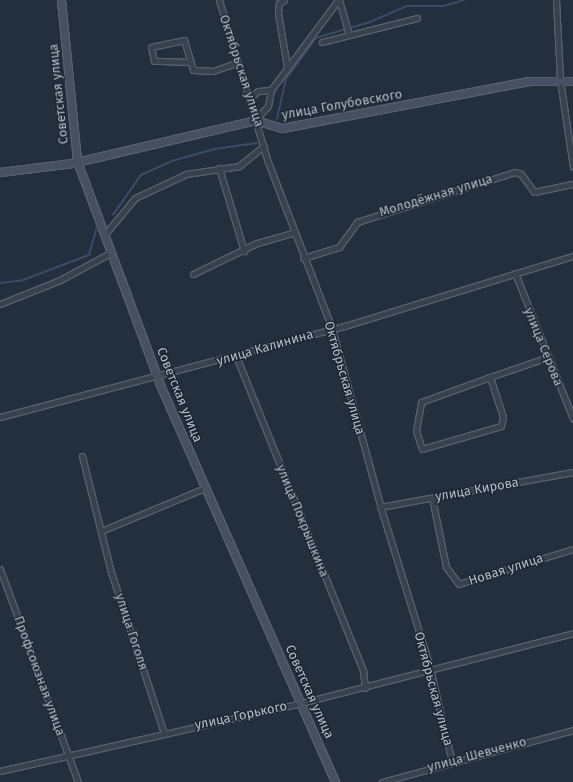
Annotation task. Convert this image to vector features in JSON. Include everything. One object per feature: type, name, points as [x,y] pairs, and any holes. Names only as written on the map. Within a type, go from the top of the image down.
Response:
[{"type":"street","name":"Советская улица","points":[[61,0],[78,161],[106,233],[157,377],[335,782]]},
{"type":"street","name":"Октябрьская улица","points":[[219,0],[236,64],[249,98],[293,233],[332,329],[380,507],[430,670],[452,762]]},
{"type":"street","points":[[284,0],[279,3],[278,13],[288,67]]},
{"type":"street","points":[[255,120],[268,106],[271,90],[339,0]]},
{"type":"street","points":[[339,0],[349,34]]},
{"type":"street","points":[[556,0],[560,80],[573,167]]},
{"type":"street","points":[[322,42],[417,18]]},
{"type":"street","points":[[190,62],[154,61],[151,47],[184,40],[193,70],[213,71],[236,64]]},
{"type":"street","name":"улица Голубовского","points":[[0,172],[78,161],[255,120],[282,128],[311,124],[488,88],[560,80],[573,81]]},
{"type":"street","points":[[249,98],[258,91],[271,90]]},
{"type":"street","points":[[106,233],[135,198],[186,174],[219,168],[226,169],[248,161],[264,146]]},
{"type":"street","points":[[219,168],[244,251]]},
{"type":"street","points":[[221,176],[226,169]]},
{"type":"street","name":"Молодёжная улица","points":[[303,258],[339,246],[357,222],[507,174],[521,174],[534,192],[573,184]]},
{"type":"street","points":[[193,274],[244,251],[293,233]]},
{"type":"street","points":[[0,304],[60,280],[112,252]]},
{"type":"street","name":"улица Калинина","points":[[0,417],[236,356],[332,329],[573,256]]},
{"type":"street","name":"улица Серова","points":[[516,273],[573,419]]},
{"type":"street","name":"улица Покрышкина","points":[[236,356],[363,671],[365,688]]},
{"type":"street","points":[[490,377],[503,417],[501,426],[422,450],[416,431],[422,402],[490,377],[548,357]]},
{"type":"street","name":"улица Гоголя","points":[[82,456],[101,530],[164,733]]},
{"type":"street","name":"улица Кирова","points":[[380,507],[573,472]]},
{"type":"street","points":[[101,530],[205,488]]},
{"type":"street","name":"Новая улица","points":[[432,498],[446,567],[460,584],[573,549]]},
{"type":"street","name":"Профсоюзная улица","points":[[0,569],[78,782]]},
{"type":"street","name":"улица Горького","points":[[0,770],[365,688],[573,633]]},
{"type":"street","name":"улица Шевченко","points":[[382,782],[573,730]]},
{"type":"waterway","points":[[277,119],[286,79],[316,38],[370,22],[407,6],[444,6],[464,0]]},
{"type":"waterway","points":[[113,215],[141,175],[172,161],[215,149],[257,143]]},
{"type":"waterway","points":[[0,283],[23,280],[89,255],[96,230]]}]
